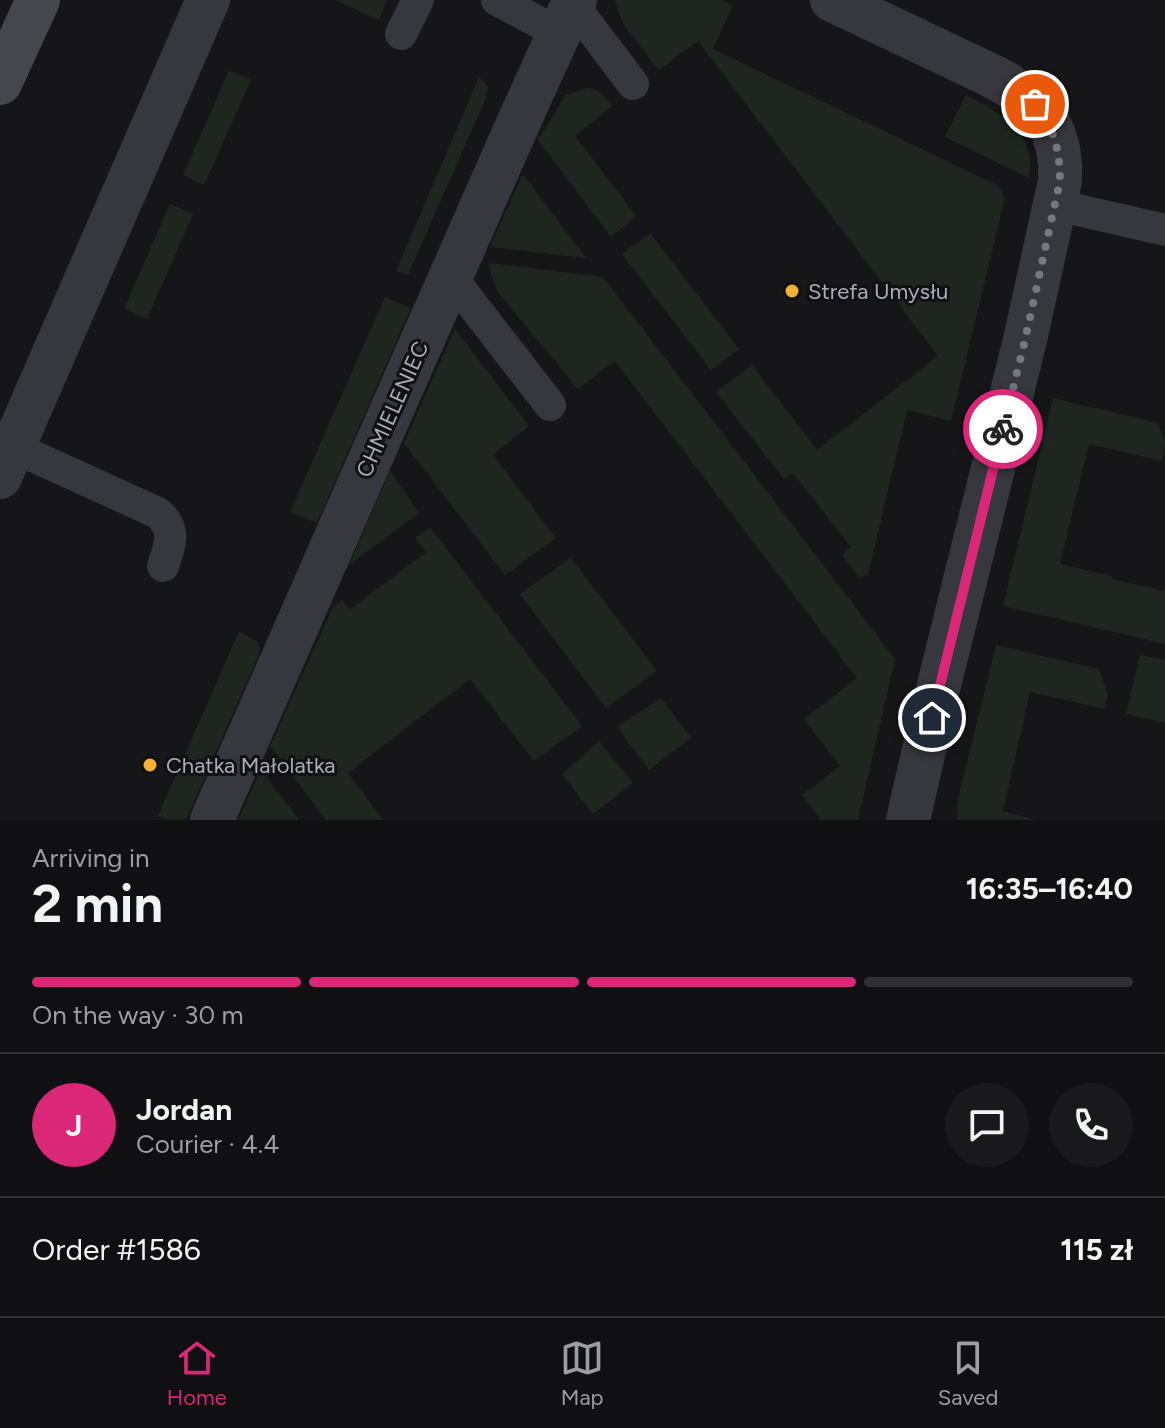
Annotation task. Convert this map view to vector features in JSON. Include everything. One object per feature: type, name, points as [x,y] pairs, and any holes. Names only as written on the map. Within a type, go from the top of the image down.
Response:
[{"type":"main road","points":[[0,83],[38,0]]},
{"type":"street","points":[[6,462],[208,0]]},
{"type":"street","points":[[832,0],[1007,84],[1035,104],[1045,116],[1058,148],[1060,181],[1056,205],[908,820]]},
{"type":"street","name":"CHMIELENIEC","points":[[212,820],[512,135],[569,13]]},
{"type":"lane","points":[[401,34],[418,0]]},
{"type":"lane","points":[[497,0],[569,13],[633,84]]},
{"type":"lane","points":[[1056,205],[1165,230]]},
{"type":"lane","points":[[451,277],[550,405]]},
{"type":"lane","points":[[6,462],[140,503],[158,513],[166,520],[171,536],[163,566]]},
{"type":"shaded area","points":[[334,0],[387,0],[379,20]]},
{"type":"shaded area","points":[[615,0],[722,0],[733,5],[713,49],[999,186],[1005,198],[951,421],[907,410],[868,575],[859,577],[842,555],[851,547],[793,473],[784,479],[716,392],[752,365],[817,450],[938,356],[698,41],[659,70],[623,24]]},
{"type":"shaded area","points":[[229,70],[251,80],[204,185],[183,175]]},
{"type":"shaded area","points":[[479,77],[488,88],[485,100],[408,275],[396,271]]},
{"type":"shaded area","points":[[588,88],[599,92],[612,106],[575,136],[636,216],[611,237],[538,140],[566,95]]},
{"type":"shaded area","points":[[966,95],[1004,117],[1022,136],[1030,162],[1029,178],[945,137]]},
{"type":"shaded area","points":[[523,174],[586,258],[490,247]]},
{"type":"shaded area","points":[[170,204],[193,214],[147,319],[124,309]]},
{"type":"shaded area","points":[[650,233],[739,349],[711,370],[622,254]]},
{"type":"shaded area","points":[[489,263],[603,277],[895,659],[858,820],[821,820],[802,795],[840,766],[804,719],[857,678],[615,361],[578,389],[498,292]]},
{"type":"shaded area","points":[[385,297],[411,308],[317,523],[290,512]]},
{"type":"shaded area","points":[[455,329],[529,426],[493,455],[556,538],[505,575],[404,443]]},
{"type":"shaded area","points":[[1053,398],[1158,423],[1165,442],[1162,461],[1089,444],[1060,564],[1165,591],[1165,644],[1003,606]]},
{"type":"shaded area","points":[[390,471],[419,513],[349,565]]},
{"type":"shaded area","points":[[430,527],[582,726],[534,761],[470,679],[348,773],[383,820],[326,820],[270,746],[333,607],[342,600],[350,609],[426,552],[415,538]]},
{"type":"shaded area","points":[[571,558],[657,671],[606,708],[520,594]]},
{"type":"shaded area","points":[[239,631],[258,642],[260,652],[186,820],[166,820],[158,816]]},
{"type":"shaded area","points":[[996,645],[1099,669],[1108,694],[1105,709],[1030,692],[1003,811],[1036,820],[958,820],[961,786]]},
{"type":"shaded area","points":[[1140,655],[1165,660],[1165,723],[1126,714]]},
{"type":"shaded area","points":[[661,698],[691,738],[649,770],[617,727]]},
{"type":"shaded area","points":[[599,741],[633,783],[593,814],[562,774]]},
{"type":"shaded area","points":[[261,770],[299,820],[238,820]]},
{"type":"way so far","points":[[1003,429],[1060,181],[1058,148],[1053,132],[1035,104]]},
{"type":"place","name":"Strefa Umysłu","points":[[792,291]]},
{"type":"place","name":"Chatka Małolatka","points":[[150,765]]},
{"type":"route","points":[[932,718],[1003,429]]}]
